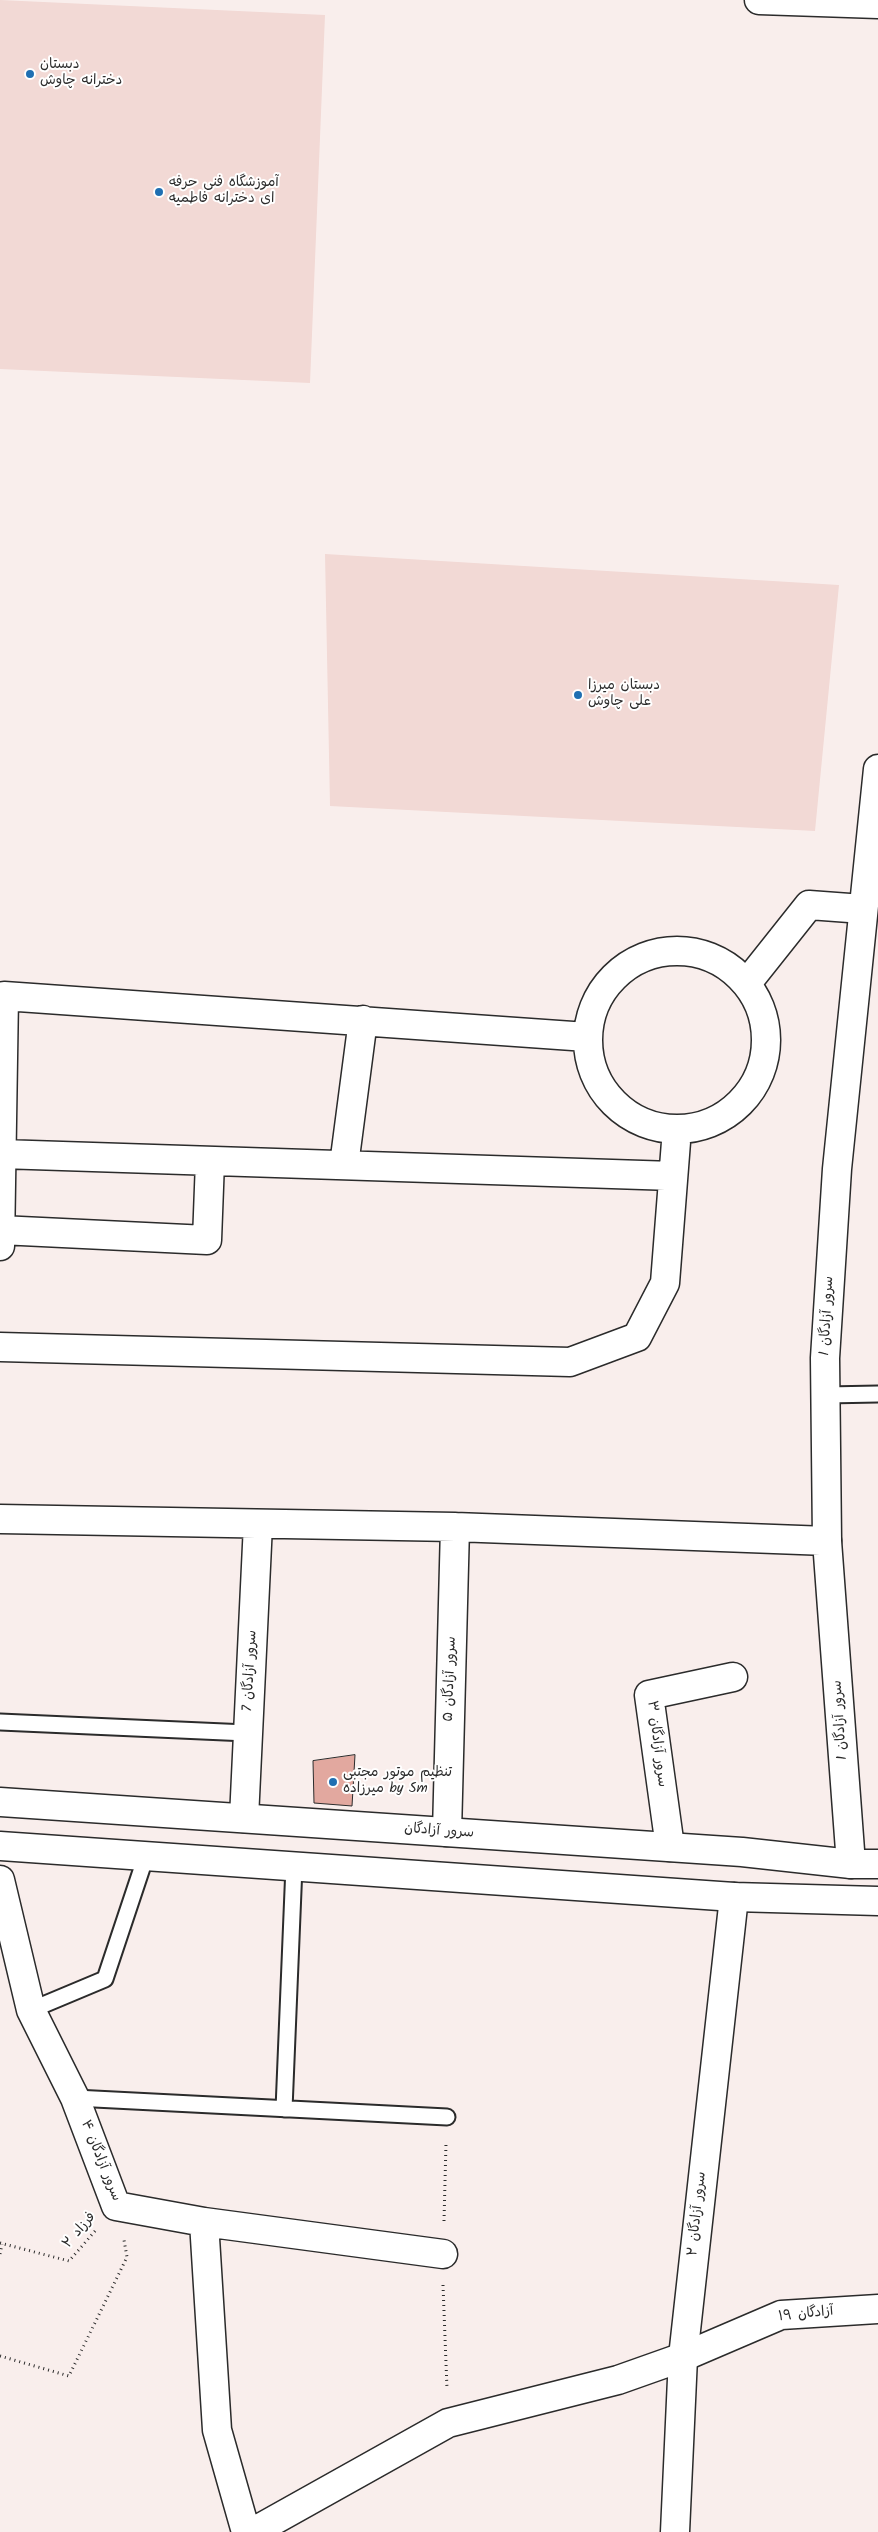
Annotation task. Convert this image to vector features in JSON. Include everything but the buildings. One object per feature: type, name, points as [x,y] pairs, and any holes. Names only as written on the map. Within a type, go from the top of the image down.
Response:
[{"type":"street","points":[[759,0],[878,4]]},
{"type":"street","name":"سرور آزادگان 1","points":[[851,1864],[827,1542],[825,1358],[837,1169],[870,909],[878,769]]},
{"type":"street","points":[[747,983],[809,905],[870,909]]},
{"type":"street","points":[[663,951],[694,952],[723,963],[747,983],[762,1010],[767,1038],[763,1066],[750,1092],[730,1112],[705,1125],[677,1130],[648,1124],[623,1112],[604,1091],[591,1065],[587,1037],[593,1007],[610,981],[634,961],[663,951]]},
{"type":"street","points":[[0,1246],[4,996],[587,1037]]},
{"type":"street","points":[[344,1165],[363,1020]]},
{"type":"street","points":[[0,1347],[570,1362],[637,1337],[665,1283],[677,1130]]},
{"type":"street","points":[[1,1154],[673,1176]]},
{"type":"street","points":[[0,1230],[207,1240],[210,1161]]},
{"type":"street","points":[[0,1519],[456,1527],[827,1542]]},
{"type":"street","name":"سرور آزادگان 7","points":[[244,1818],[258,1524]]},
{"type":"street","name":"سرور آزادگان ۵","points":[[447,1832],[456,1527]]},
{"type":"street","name":"سرور آزادگان ۳","points":[[670,1847],[648,1695],[732,1677]]},
{"type":"street","name":"سرور آزادگان","points":[[0,1802],[742,1852],[851,1864],[878,1864]]},
{"type":"street","points":[[0,1846],[734,1897],[878,1901]]},
{"type":"street","name":"سرور آزادگان ۴","points":[[0,1880],[31,2010],[75,2098],[116,2206],[204,2222],[443,2254]]},
{"type":"street","name":"سرور آزادگان ۲","points":[[675,2532],[683,2357],[734,1897]]},
{"type":"street","points":[[204,2222],[217,2430],[246,2532]]},
{"type":"street","name":"آزادگان ۱۹","points":[[253,2532],[448,2423],[618,2380],[683,2357],[781,2315],[878,2309]]},
{"type":"lane","points":[[826,1395],[878,1394]]},
{"type":"lane","points":[[0,1722],[248,1733]]},
{"type":"lane","points":[[31,2010],[105,1980],[146,1856]]},
{"type":"lane","points":[[284,2109],[294,1866]]},
{"type":"lane","points":[[75,2098],[447,2117]]},
{"type":"path","name":"فرزاد ۲","points":[[1,2244],[69,2261],[116,2206]]},
{"type":"path","points":[[0,2356],[70,2376],[127,2257],[116,2206]]},
{"type":"path","points":[[0,2254],[1,2244]]},
{"type":"shaded area","name":"آموزشگاه فنی حرفه ای دخترانه فاطمیه","points":[[0,0],[325,15],[310,383],[0,369]]},
{"type":"shaded area","name":"دبستان میرزا علی چاوش","points":[[325,554],[839,585],[815,831],[330,806]]},
{"type":"place","name":"دبستان دخترانه چاوش","points":[[30,74]]},
{"type":"place","name":"آموزشگاه فنی حرفه ای دخترانه فاطمیه","points":[[159,192]]},
{"type":"place","name":"دبستان میرزا علی چاوش","points":[[578,695]]},
{"type":"place","name":"تنظیم موتور مجتبی میرزاده by Sm","points":[[333,1782]]}]
